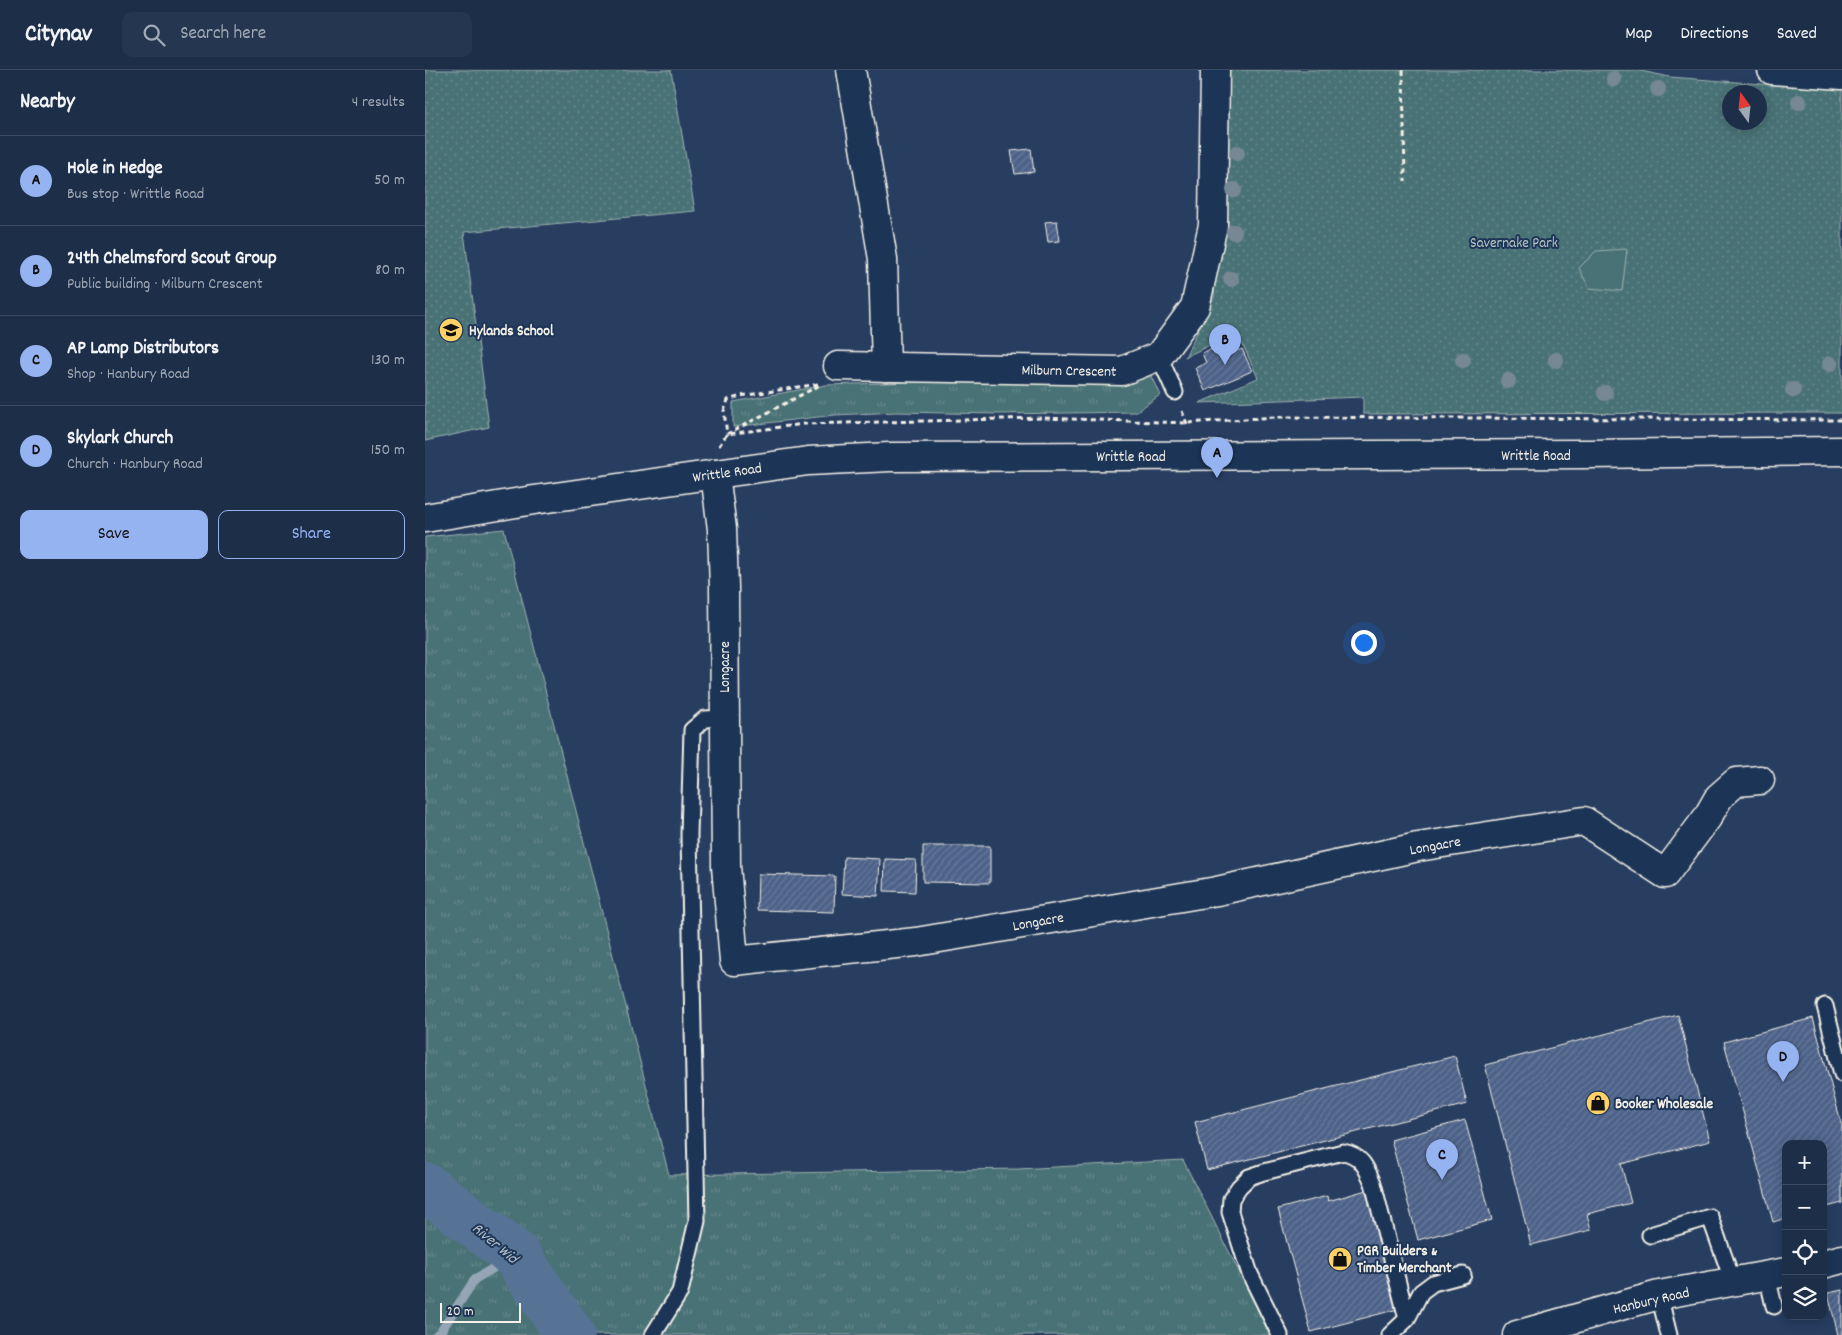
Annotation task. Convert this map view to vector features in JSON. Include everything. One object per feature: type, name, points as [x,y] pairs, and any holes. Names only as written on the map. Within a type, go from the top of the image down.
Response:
[{"type":"street","points":[[851,70],[883,259],[886,367]]},
{"type":"street","points":[[1159,356],[1195,307],[1213,225],[1215,70]]},
{"type":"street","points":[[1772,70],[1842,75]]},
{"type":"street","name":"Milburn Crescent","points":[[838,366],[1122,371],[1159,356]]},
{"type":"street","name":"Writtle Road","points":[[425,518],[808,461],[890,457],[1842,451]]},
{"type":"street","name":"Longacre","points":[[715,474],[722,529],[726,866],[734,961],[916,942],[1217,891],[1418,847],[1584,820],[1665,874],[1707,818],[1719,797],[1736,782],[1760,780]]},
{"type":"street","points":[[1827,1263],[1842,1259]]},
{"type":"street","name":"Hanbury Road","points":[[1517,1335],[1659,1295],[1776,1274]]},
{"type":"lane","points":[[1159,356],[1175,392]]},
{"type":"lane","points":[[653,1335],[680,1292],[697,1221],[689,835],[692,730],[705,718],[725,718]]},
{"type":"lane","points":[[1825,1006],[1842,1074]]},
{"type":"lane","points":[[1280,1335],[1250,1274],[1230,1212],[1231,1199],[1249,1177],[1343,1152],[1353,1154],[1360,1159],[1367,1168],[1373,1183],[1407,1319]]},
{"type":"lane","points":[[1650,1235],[1710,1216],[1733,1282]]},
{"type":"lane","points":[[1774,1306],[1776,1274]]},
{"type":"lane","points":[[1390,1335],[1407,1319],[1421,1292],[1433,1283],[1463,1275]]},
{"type":"lane","points":[[1659,1295],[1669,1335]]},
{"type":"path","points":[[1403,70],[1405,181]]},
{"type":"path","points":[[715,474],[719,447],[727,434],[823,384],[741,396],[728,400],[724,411],[727,434]]},
{"type":"path","points":[[1175,392],[1187,423],[1186,456]]},
{"type":"path","points":[[727,434],[803,424],[1032,418],[1187,423],[1275,417],[1842,420]]},
{"type":"green space","name":"Hylands School","points":[[425,70],[671,70],[695,211],[464,232],[489,427],[425,441]]},
{"type":"green space","name":"Savernake Park","points":[[1224,70],[1636,70],[1670,77],[1842,90],[1842,413],[1363,414],[1363,397],[1199,403],[1258,378],[1237,332],[1185,357],[1214,297],[1219,234]]},
{"type":"green space","points":[[1627,249],[1622,291],[1589,288],[1579,268],[1596,251]]},
{"type":"green space","points":[[1150,374],[1160,395],[1136,412],[999,414],[896,412],[835,415],[733,427],[733,402],[826,385]]},
{"type":"green space","points":[[504,529],[669,1175],[1018,1169],[1183,1160],[1271,1335],[425,1335],[425,537]]},
{"type":"building","points":[[1031,149],[1034,172],[1015,174],[1011,151]]},
{"type":"building","points":[[1057,221],[1060,241],[1048,242],[1045,222]]},
{"type":"building","points":[[1228,342],[1233,352],[1242,349],[1252,371],[1205,391],[1195,368],[1206,363],[1202,353]]},
{"type":"building","points":[[923,846],[990,846],[990,883],[923,882]]},
{"type":"building","points":[[844,857],[880,859],[878,896],[842,894]]},
{"type":"building","points":[[885,859],[916,860],[915,892],[884,891]]},
{"type":"building","points":[[758,874],[835,876],[834,912],[757,910]]},
{"type":"building","name":"Booker Wholesale","points":[[1678,1015],[1710,1141],[1621,1164],[1631,1203],[1587,1214],[1591,1230],[1531,1245],[1485,1065]]},
{"type":"building","points":[[1813,1018],[1842,1126],[1842,1203],[1827,1207],[1827,1140],[1782,1140],[1782,1219],[1773,1222],[1724,1042]]},
{"type":"building","points":[[1455,1056],[1467,1104],[1207,1170],[1195,1122]]},
{"type":"building","points":[[1465,1120],[1492,1220],[1418,1240],[1391,1140]]},
{"type":"building","name":"PGR Builders & Timber Merchant","points":[[1370,1189],[1402,1308],[1311,1332],[1278,1209],[1327,1196],[1328,1201]]},
{"type":"building","points":[[1842,1290],[1842,1335],[1838,1335],[1828,1293]]},
{"type":"waterway","name":"River Wid","points":[[425,1187],[516,1255],[570,1335]]},
{"type":"waterway","points":[[436,1335],[441,1331],[475,1279],[516,1255]]},
{"type":"place","name":"Hylands School","points":[[451,330]]},
{"type":"place","name":"24th Chelmsford Scout Group","points":[[1225,365]]},
{"type":"place","name":"Hole in Hedge","points":[[1217,478]]},
{"type":"place","name":"Skylark Church","points":[[1783,1082]]},
{"type":"place","name":"Booker Wholesale","points":[[1598,1103]]},
{"type":"place","name":"AP Lamp Distributors","points":[[1442,1180]]},
{"type":"place","name":"PGR Builders & Timber Merchant","points":[[1340,1259]]}]
